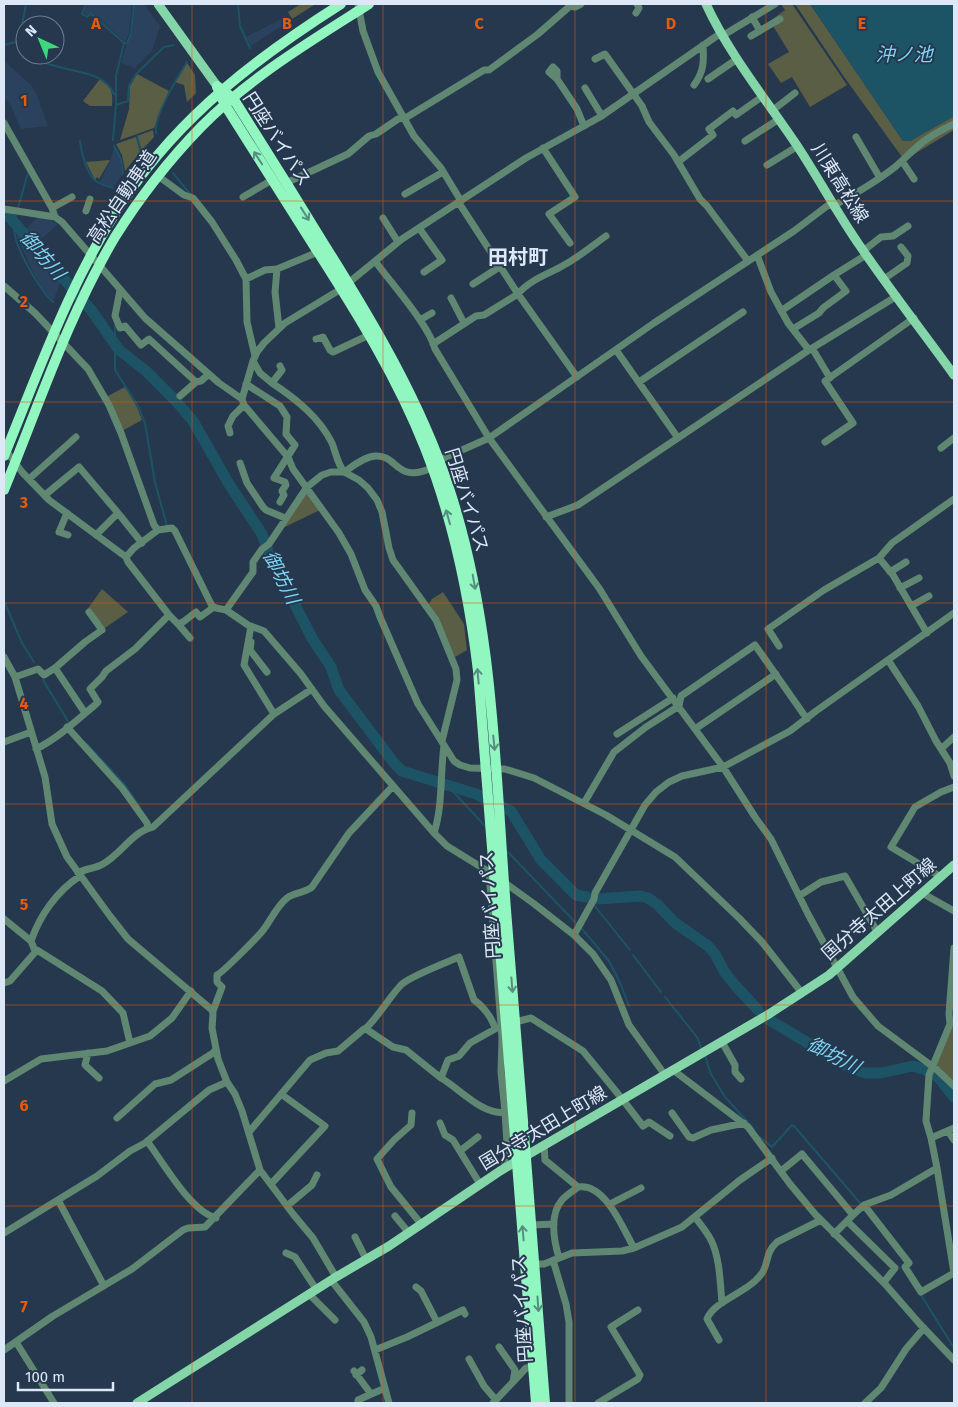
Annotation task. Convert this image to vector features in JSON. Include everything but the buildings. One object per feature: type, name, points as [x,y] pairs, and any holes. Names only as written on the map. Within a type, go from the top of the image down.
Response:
[{"type":"highway","points":[[4,446],[72,278],[111,210],[158,146],[217,86],[265,49],[332,4]]},
{"type":"highway","name":"高松自動車道","points":[[4,456],[76,284],[126,196],[170,141],[213,97],[267,53],[341,4]]},
{"type":"highway","points":[[4,490],[86,292],[115,238],[158,176],[202,126],[224,105],[279,62],[358,6],[369,4]]},
{"type":"highway","name":"高松自動車道","points":[[4,480],[85,288],[116,228],[149,181],[192,131],[233,93],[273,61],[358,6]]},
{"type":"highway","name":"円座バイパス","points":[[217,86],[233,98],[286,183],[345,286],[392,358],[410,393],[434,464],[454,538],[474,637],[488,795],[491,874],[522,1158],[532,1225],[545,1403]]},
{"type":"highway","name":"円座バイパス","points":[[217,86],[224,105],[318,252],[345,286],[434,464],[449,489],[473,576],[483,636],[501,814],[515,1022],[536,1403]]},
{"type":"main road","points":[[158,4],[217,86]]},
{"type":"main road","name":"川東高松線","points":[[706,4],[721,34],[798,146],[832,205],[954,375]]},
{"type":"main road","name":"国分寺太田上町線","points":[[136,1403],[333,1278],[409,1233],[480,1184],[522,1158],[722,1042],[802,993],[838,967],[954,864]]},
{"type":"street","points":[[286,183],[348,154],[369,136],[430,104],[484,70],[489,70],[538,34],[560,13],[570,6],[575,7],[581,4]]},
{"type":"street","points":[[636,4],[639,8],[636,13]]},
{"type":"street","points":[[230,432],[228,426],[232,416],[243,402],[254,358],[264,343],[298,313],[345,286],[398,242],[491,181],[543,148],[602,116],[703,45],[775,4]]},
{"type":"street","points":[[358,6],[363,31],[378,72],[403,117],[422,148],[443,172],[518,294],[577,377]]},
{"type":"street","points":[[752,17],[760,31]]},
{"type":"street","points":[[752,36],[780,19]]},
{"type":"street","points":[[694,85],[700,77],[705,63],[703,45]]},
{"type":"street","points":[[595,59],[606,54],[642,106],[649,122],[678,162],[700,200],[707,206],[748,261]]},
{"type":"street","points":[[708,79],[737,58]]},
{"type":"street","points":[[557,79],[577,109],[584,126]]},
{"type":"street","points":[[585,88],[602,116]]},
{"type":"street","points":[[773,110],[794,94]]},
{"type":"street","points":[[678,162],[713,135],[709,130],[721,120],[733,111],[736,115],[763,96]]},
{"type":"street","points":[[745,141],[779,119]]},
{"type":"street","points":[[4,123],[52,208],[55,217]]},
{"type":"street","points":[[344,472],[364,459],[380,456],[408,473],[420,473],[434,464],[489,438],[832,205],[880,178],[919,145],[936,133],[954,124]]},
{"type":"street","points":[[856,137],[880,178]]},
{"type":"street","points":[[767,166],[798,146]]},
{"type":"street","points":[[543,148],[575,197],[549,214],[570,244]]},
{"type":"street","points":[[902,161],[914,179]]},
{"type":"street","points":[[405,194],[443,172]]},
{"type":"street","points":[[158,176],[184,195],[193,198],[224,239],[246,279],[247,322],[254,358],[260,373],[295,400],[320,423],[332,444],[344,472]]},
{"type":"street","points":[[242,197],[272,180]]},
{"type":"street","points":[[52,208],[72,197]]},
{"type":"street","points":[[86,211],[90,199]]},
{"type":"street","points":[[5,209],[55,217],[69,228],[145,318],[243,402],[288,457],[294,469],[343,539],[365,590],[376,606],[418,704],[454,761],[470,768],[497,768],[522,773],[534,778],[631,829],[675,857],[762,942],[802,993]]},
{"type":"street","points":[[383,218],[398,242]]},
{"type":"street","points":[[781,311],[865,253],[881,237],[893,236],[908,226]]},
{"type":"street","points":[[420,228],[442,260],[424,272]]},
{"type":"street","points":[[433,344],[464,323],[476,316],[484,315],[518,294],[522,289],[544,275],[562,267],[606,236]]},
{"type":"street","points":[[884,279],[907,262],[908,256],[901,247]]},
{"type":"street","points":[[246,279],[265,270],[277,269],[318,252]]},
{"type":"street","points":[[758,255],[771,292],[781,311],[811,349],[830,378]]},
{"type":"street","points":[[375,261],[420,320],[433,344],[434,350],[489,438],[599,588],[641,656],[723,767],[771,839],[847,987],[870,1018],[931,1071],[954,1086]]},
{"type":"street","points":[[473,284],[501,266]]},
{"type":"street","points":[[277,269],[275,292],[279,328]]},
{"type":"street","points":[[793,328],[818,313],[846,291],[834,275]]},
{"type":"street","points":[[4,286],[35,313],[88,369],[109,405],[158,530]]},
{"type":"street","points":[[120,290],[117,297],[115,316],[120,328],[125,326],[141,345],[149,339],[196,382]]},
{"type":"street","points":[[546,517],[578,505],[811,349],[897,296]]},
{"type":"street","points":[[451,298],[464,323]]},
{"type":"street","points":[[639,382],[743,312]]},
{"type":"street","points":[[420,320],[432,313]]},
{"type":"street","points":[[825,442],[853,423],[825,381],[914,318]]},
{"type":"street","points":[[153,342],[162,332]]},
{"type":"street","points":[[316,339],[323,337],[333,352],[369,335]]},
{"type":"street","points":[[616,350],[678,438]]},
{"type":"street","points":[[272,383],[282,370],[280,366]]},
{"type":"street","points":[[180,396],[209,374]]},
{"type":"street","points":[[246,384],[273,400],[280,406],[287,417],[286,434],[295,445],[274,478],[284,482],[286,485],[282,491],[284,496],[280,502]]},
{"type":"street","points":[[29,479],[76,438]]},
{"type":"street","points":[[941,448],[954,438]]},
{"type":"street","points":[[4,446],[15,462],[45,496],[126,557],[169,615],[190,638]]},
{"type":"street","points":[[240,463],[247,483],[263,507],[285,518]]},
{"type":"street","points":[[45,496],[79,467],[142,542]]},
{"type":"street","points":[[226,610],[253,572],[253,562],[262,549],[269,544],[307,487],[322,475],[331,472],[344,472],[359,480],[368,488],[377,500],[384,518],[388,548],[393,560],[436,620],[456,670],[457,680],[443,743],[442,782],[437,824],[434,833]]},
{"type":"street","points":[[779,646],[768,629],[824,590],[879,558],[892,543],[954,499]]},
{"type":"street","points":[[67,513],[59,532],[68,535]]},
{"type":"street","points":[[96,535],[118,513]]},
{"type":"street","points":[[126,557],[134,548],[158,530],[172,528],[214,607],[226,610],[253,627],[264,631],[301,674],[324,706],[447,846],[533,903],[574,935],[593,954],[606,972],[629,1025],[669,1073],[744,1122],[799,1196],[820,1220],[884,1282],[954,1360]]},
{"type":"street","points":[[879,558],[890,572],[926,633]]},
{"type":"street","points":[[890,572],[906,562]]},
{"type":"street","points":[[900,588],[918,578]]},
{"type":"street","points":[[911,606],[929,596]]},
{"type":"street","points":[[178,624],[196,612],[200,616],[214,607]]},
{"type":"street","points":[[15,677],[38,669],[44,675],[102,630],[89,612]]},
{"type":"street","points":[[36,749],[53,740],[98,702],[90,689],[106,671],[135,649],[169,615]]},
{"type":"street","points":[[574,935],[631,829],[645,805],[656,792],[669,782],[682,776],[723,767],[790,731],[926,633],[953,616]]},
{"type":"street","points":[[253,627],[250,650],[267,672]]},
{"type":"street","points":[[253,627],[244,665],[274,714]]},
{"type":"street","points":[[584,804],[614,752],[646,727],[679,706],[681,696],[755,645],[807,719]]},
{"type":"street","points":[[4,657],[15,677],[36,749],[47,788],[54,831],[67,857],[128,939],[213,1011]]},
{"type":"street","points":[[888,660],[918,706],[942,748],[954,776]]},
{"type":"street","points":[[55,668],[85,713]]},
{"type":"street","points":[[695,730],[776,674]]},
{"type":"street","points":[[30,941],[41,920],[65,885],[85,868],[104,864],[144,829],[153,827],[274,714],[312,690]]},
{"type":"street","points":[[618,734],[673,698]]},
{"type":"street","points":[[69,725],[122,788],[147,823],[148,828]]},
{"type":"street","points":[[4,742],[31,732]]},
{"type":"street","points":[[942,748],[954,738]]},
{"type":"street","points":[[389,1403],[371,1337],[364,1322],[333,1278],[313,1238],[260,1170],[236,1094],[227,1082],[216,1050],[212,1028],[213,1011],[222,988],[217,982],[217,975],[264,930],[272,914],[287,898],[294,894],[308,891],[312,887],[349,833],[393,786]]},
{"type":"street","points":[[941,876],[891,847],[914,807],[954,787]]},
{"type":"street","points":[[491,874],[502,1038],[501,1072],[507,1144],[506,1168]]},
{"type":"street","points":[[799,896],[821,882],[845,876],[878,932]]},
{"type":"street","points":[[922,893],[954,911]]},
{"type":"street","points":[[4,919],[30,941],[35,951]]},
{"type":"street","points":[[864,1205],[909,1263],[905,1267],[922,1292],[954,1273],[932,1138],[926,1121],[931,1071],[950,1024],[949,1014],[954,948]]},
{"type":"street","points":[[35,951],[38,950],[102,991],[123,1013],[130,1043]]},
{"type":"street","points":[[4,983],[10,981],[35,951]]},
{"type":"street","points":[[249,1132],[310,1060],[326,1053],[338,1051],[366,1029],[403,984],[459,957],[474,1000],[494,1024],[495,1029],[470,1043],[459,1056],[448,1060],[441,1078]]},
{"type":"street","points":[[4,1081],[41,1059],[107,1051],[150,1036],[172,1018],[191,991]]},
{"type":"street","points":[[515,1022],[532,1018],[583,1051],[643,1126],[649,1122],[670,1136]]},
{"type":"street","points":[[366,1029],[393,1047],[406,1050],[481,1107],[489,1111],[504,1112]]},
{"type":"street","points":[[722,1042],[735,1065],[735,1072],[741,1079]]},
{"type":"street","points":[[117,1118],[155,1084],[171,1080],[216,1050]]},
{"type":"street","points":[[88,1054],[85,1065],[99,1078]]},
{"type":"street","points":[[4,1233],[97,1176],[130,1151],[147,1141],[209,1090],[227,1082]]},
{"type":"street","points":[[271,1184],[325,1126],[281,1094]]},
{"type":"street","points":[[672,1112],[689,1137],[694,1138],[711,1130],[744,1122]]},
{"type":"street","points":[[412,1113],[411,1125],[394,1140],[378,1159],[391,1187],[422,1224]]},
{"type":"street","points":[[440,1123],[445,1135],[453,1140],[480,1184]]},
{"type":"street","points":[[932,1138],[951,1130],[954,1140]]},
{"type":"street","points":[[460,1151],[478,1137]]},
{"type":"street","points":[[147,1141],[182,1191],[204,1213],[216,1218]]},
{"type":"street","points":[[544,1146],[545,1160],[578,1187]]},
{"type":"street","points":[[781,1171],[802,1154],[853,1215]]},
{"type":"street","points":[[535,1264],[572,1253],[622,1251],[634,1248],[682,1227],[740,1180],[772,1158]]},
{"type":"street","points":[[834,1234],[864,1205],[891,1195],[937,1168]]},
{"type":"street","points":[[4,1350],[53,1316],[132,1269],[183,1230],[206,1227],[260,1170]]},
{"type":"street","points":[[287,1206],[312,1185],[317,1175]]},
{"type":"street","points":[[569,1403],[569,1322],[556,1259],[554,1238],[555,1216],[561,1200],[578,1187],[583,1186],[592,1189],[610,1204],[634,1248]]},
{"type":"street","points":[[610,1204],[642,1188]]},
{"type":"street","points":[[58,1200],[104,1286]]},
{"type":"street","points":[[395,1216],[409,1233]]},
{"type":"street","points":[[695,1217],[714,1247],[720,1273],[722,1303]]},
{"type":"street","points":[[719,1340],[707,1319],[708,1315],[718,1304],[739,1294],[757,1280],[765,1270],[771,1248],[777,1242],[820,1220]]},
{"type":"street","points":[[847,1221],[895,1268],[884,1282]]},
{"type":"street","points":[[532,1225],[554,1224]]},
{"type":"street","points":[[355,1237],[366,1259]]},
{"type":"street","points":[[286,1253],[295,1257],[313,1291],[336,1320]]},
{"type":"street","points":[[416,1287],[421,1291],[436,1322]]},
{"type":"street","points":[[375,1350],[463,1310],[465,1314]]},
{"type":"street","points":[[598,1403],[638,1379],[640,1375],[612,1327],[638,1310]]},
{"type":"street","points":[[865,1403],[880,1388],[906,1349],[924,1328]]},
{"type":"street","points":[[16,1342],[54,1403]]},
{"type":"street","points":[[499,1347],[515,1370],[513,1382]]},
{"type":"street","points":[[469,1359],[494,1402],[526,1368],[533,1367]]},
{"type":"street","points":[[357,1372],[371,1394]]},
{"type":"street","points":[[358,1403],[358,1400],[385,1388]]},
{"type":"shaded area","points":[[87,4],[132,4],[129,34],[125,42],[97,16],[91,13],[84,14]]},
{"type":"shaded area","points":[[134,4],[144,4],[160,26],[152,51],[135,68],[121,63],[126,45],[132,34]]},
{"type":"shaded area","points":[[283,18],[286,23],[251,46],[246,37]]},
{"type":"shaded area","points":[[4,61],[31,85],[37,95],[48,126],[21,129],[11,106],[4,97]]},
{"type":"shaded area","points":[[114,146],[121,161],[122,175],[113,188],[99,183],[111,159]]},
{"type":"shaded area","points":[[38,217],[58,224],[37,243],[25,230]]},
{"type":"shaded area","points":[[16,229],[61,281],[53,301],[34,274],[17,238]]},
{"type":"green space","points":[[301,4],[314,5],[292,19],[288,12]]},
{"type":"green space","points":[[781,4],[792,4],[847,85],[810,107],[792,77],[781,83],[768,64],[789,52],[770,21],[785,10]]},
{"type":"green space","points":[[795,4],[810,4],[903,141],[910,141],[954,116],[954,130],[908,158],[902,157],[842,74]]},
{"type":"green space","points":[[187,63],[195,75],[196,93],[187,102],[184,85],[175,82]]},
{"type":"green space","points":[[137,74],[169,91],[154,128],[120,140],[129,109],[130,86]]},
{"type":"green space","points":[[100,79],[111,90],[112,106],[90,106],[83,101]]},
{"type":"green space","points":[[153,130],[154,137],[141,151],[137,136]]},
{"type":"green space","points":[[136,137],[140,152],[125,171],[122,155],[116,144]]},
{"type":"green space","points":[[110,160],[99,179],[97,177],[95,180],[86,162]]},
{"type":"green space","points":[[125,387],[137,407],[142,420],[122,431],[106,397]]},
{"type":"green space","points":[[306,492],[320,510],[285,527],[283,525]]},
{"type":"green space","points":[[102,589],[128,612],[102,630],[86,611]]},
{"type":"green space","points":[[443,592],[464,624],[467,650],[455,657],[429,604],[432,599]]},
{"type":"green space","points":[[953,1020],[954,1083],[937,1067],[936,1063]]},
{"type":"water","name":"沖ノ池","points":[[810,4],[954,4],[954,116],[910,141],[903,141]]},
{"type":"waterway","points":[[4,45],[19,41],[26,4]]},
{"type":"waterway","points":[[86,4],[82,14],[87,17],[90,14],[93,15],[124,43]]},
{"type":"waterway","points":[[113,140],[116,76],[124,43],[127,43],[131,34],[134,4]]},
{"type":"waterway","points":[[238,4],[240,26],[250,48]]},
{"type":"waterway","points":[[116,105],[128,101],[129,86],[136,74],[164,47],[174,45]]},
{"type":"waterway","points":[[156,133],[156,126],[162,108],[187,62]]},
{"type":"waterway","points":[[53,65],[99,78],[116,94]]},
{"type":"waterway","points":[[137,136],[141,152]]},
{"type":"waterway","points":[[80,141],[87,169],[93,179],[113,188]]},
{"type":"waterway","points":[[114,146],[121,159],[123,174]]},
{"type":"waterway","points":[[18,208],[28,173]]},
{"type":"waterway","points":[[173,173],[190,194]]},
{"type":"waterway","name":"御坊川","points":[[4,211],[92,311],[119,350],[146,371],[193,421],[229,484],[262,534],[269,554],[312,638],[331,667],[339,690],[394,763],[402,771],[476,794],[511,811],[541,860],[576,895],[587,897]]},
{"type":"waterway","points":[[17,213],[14,221],[15,237],[23,257],[35,278],[53,302]]},
{"type":"waterway","points":[[115,324],[115,370],[138,406],[145,423],[155,482],[167,526]]},
{"type":"waterway","points":[[4,601],[22,643],[34,662]]},
{"type":"waterway","points":[[43,680],[69,723]]},
{"type":"waterway","points":[[87,744],[125,785],[140,807]]},
{"type":"waterway","points":[[447,785],[486,827]]},
{"type":"waterway","points":[[508,852],[575,922]]},
{"type":"waterway","name":"御坊川","points":[[597,899],[640,896],[648,898],[658,905],[674,922],[708,946],[734,984],[758,1010]]},
{"type":"waterway","name":"御坊川","points":[[587,897],[591,901]]},
{"type":"waterway","points":[[594,905],[630,950]]},
{"type":"waterway","points":[[582,929],[609,961],[629,1006]]},
{"type":"waterway","points":[[633,955],[661,992]]},
{"type":"waterway","points":[[665,997],[697,1037],[701,1048]]},
{"type":"waterway","name":"御坊川","points":[[766,1018],[845,1065],[865,1073],[881,1073],[913,1066],[926,1070],[938,1077],[954,1097]]},
{"type":"waterway","points":[[705,1056],[711,1074],[725,1097],[754,1129]]},
{"type":"waterway","points":[[760,1137],[772,1147],[792,1125],[794,1126],[861,1204]]},
{"type":"waterway","points":[[921,1295],[954,1348]]},
{"type":"district","name":"田村町","points":[[518,257]]}]
